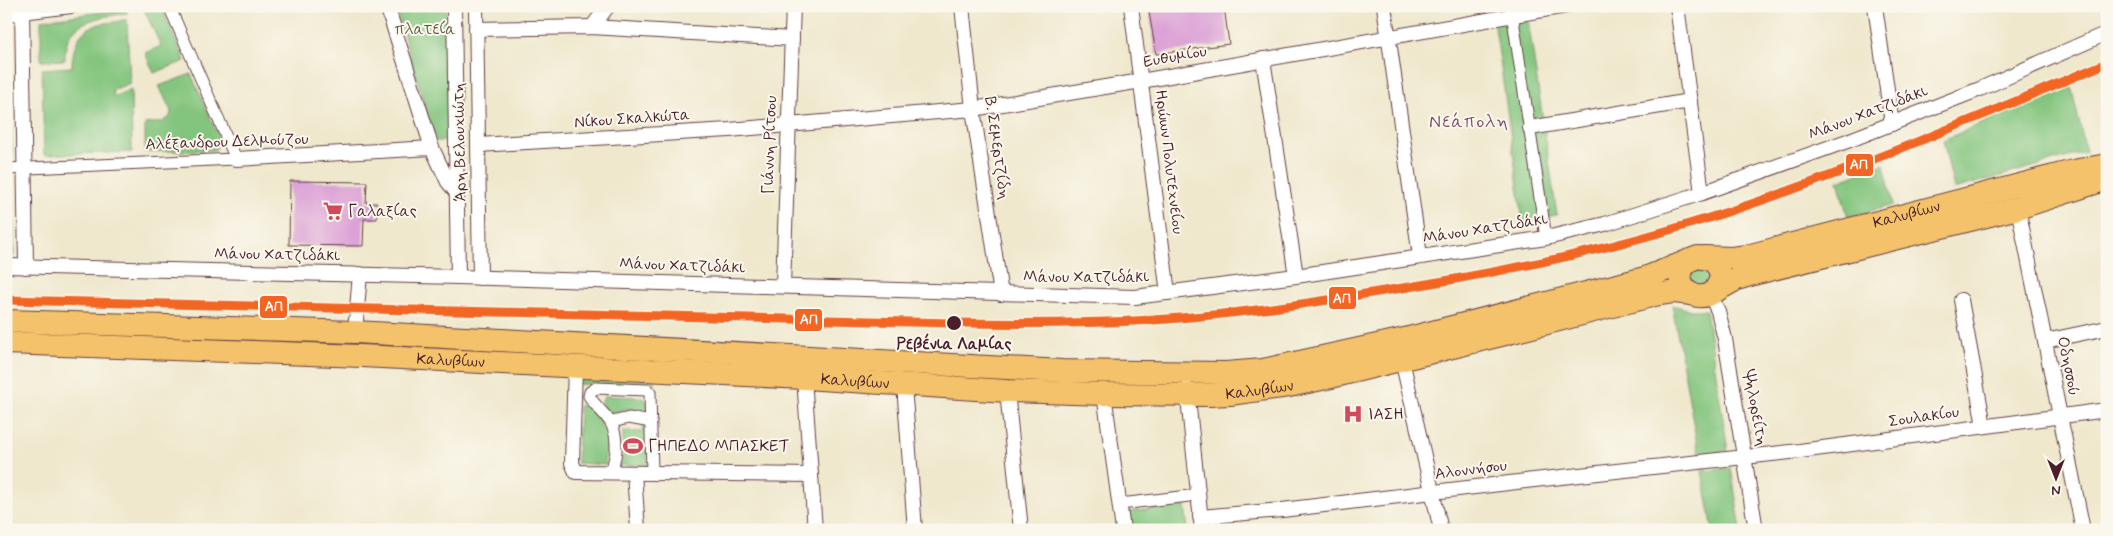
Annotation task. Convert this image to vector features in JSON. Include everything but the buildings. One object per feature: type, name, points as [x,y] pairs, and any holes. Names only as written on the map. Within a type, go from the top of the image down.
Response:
[{"type":"main road","name":"Καλυβίων","points":[[6,343],[362,356],[804,378],[1007,391],[1104,394],[1187,384],[1349,352],[1645,278],[1696,258],[1746,256],[2073,171],[2107,165]]},
{"type":"main road","name":"Καλυβίων","points":[[6,321],[356,332],[1062,371],[1187,384],[1230,394],[1289,386],[1402,360],[1656,295],[1674,292],[1705,294],[1737,279],[1757,273],[2018,208],[2107,179]]},
{"type":"main road","points":[[1696,258],[1712,260],[1720,271],[1720,282],[1705,294],[1684,287],[1681,277],[1684,266],[1696,258]]},
{"type":"street","points":[[6,14],[22,9],[68,6]]},
{"type":"street","points":[[169,6],[236,159]]},
{"type":"street","points":[[387,6],[432,148],[448,182],[456,192]]},
{"type":"street","name":"Άρη Βελουχιώτη","points":[[454,6],[458,277]]},
{"type":"street","name":"Άρη Βελουχιώτη","points":[[476,6],[480,278]]},
{"type":"street","points":[[592,27],[608,6]]},
{"type":"street","name":"Γιάννη Ρίτσου","points":[[783,286],[793,6]]},
{"type":"street","name":"Β. Σεμερτζίδη","points":[[962,6],[973,109],[1001,294]]},
{"type":"street","name":"Ηρώων Πολυτεχνείου","points":[[1132,6],[1168,293]]},
{"type":"street","points":[[1384,6],[1420,256]]},
{"type":"street","name":"Ευθυμίου","points":[[789,125],[973,109],[1141,82],[1389,37],[1512,11],[1566,6]]},
{"type":"street","points":[[1677,6],[1702,193]]},
{"type":"street","points":[[1875,6],[1892,124]]},
{"type":"street","points":[[22,9],[26,267]]},
{"type":"street","points":[[1512,11],[1546,238]]},
{"type":"street","points":[[476,29],[592,27],[792,39]]},
{"type":"street","name":"Μάνου Χατζιδάκι","points":[[6,266],[360,274],[1135,297],[1296,276],[1546,238],[1604,224],[1702,193],[1892,124],[1980,89],[2107,33]]},
{"type":"street","points":[[1263,59],[1296,276]]},
{"type":"street","points":[[1530,128],[1690,101]]},
{"type":"street","name":"Νίκου Σκαλκώτα","points":[[478,145],[658,135],[789,125]]},
{"type":"street","name":"Αλέξανδρου Δελμούζου","points":[[6,168],[236,159],[432,148]]},
{"type":"street","name":"Οδησσού","points":[[2018,208],[2082,530]]},
{"type":"street","points":[[356,332],[360,274]]},
{"type":"street","name":"Ψηλορείτη","points":[[1705,294],[1715,302],[1722,324],[1746,457],[1756,530]]},
{"type":"street","points":[[1961,300],[1984,426]]},
{"type":"street","points":[[2045,341],[2107,328]]},
{"type":"street","points":[[1402,360],[1441,530]]},
{"type":"street","points":[[575,366],[572,463],[576,472],[810,475]]},
{"type":"street","points":[[804,378],[815,530]]},
{"type":"street","points":[[1187,384],[1201,524]]},
{"type":"street","points":[[904,385],[916,530]]},
{"type":"street","points":[[612,473],[612,464],[616,456],[615,430],[612,422],[588,396],[596,388],[647,390],[650,393],[652,473]]},
{"type":"street","points":[[1007,391],[1021,530]]},
{"type":"street","points":[[1104,394],[1123,530]]},
{"type":"street","name":"Σουλακίου","points":[[1746,457],[2107,410]]},
{"type":"street","points":[[612,422],[629,418],[652,422]]},
{"type":"street","name":"Αλοννήσου","points":[[1201,524],[1282,510],[1746,457]]},
{"type":"street","points":[[634,473],[638,530]]},
{"type":"street","points":[[1120,504],[1198,495]]},
{"type":"green space","points":[[161,6],[185,61],[154,73],[145,53],[161,46],[143,7]]},
{"type":"green space","name":"πλατεία","points":[[395,6],[446,6],[449,133],[445,141],[437,141],[434,137]]},
{"type":"green space","points":[[1492,6],[1526,6],[1557,215],[1523,221]]},
{"type":"green space","points":[[127,9],[127,13],[93,20],[84,23],[76,29],[69,36],[65,60],[41,61],[41,20]]},
{"type":"green space","points":[[127,20],[130,83],[113,90],[113,97],[131,89],[132,152],[44,155],[42,69],[72,67],[75,47],[86,30],[92,26]]},
{"type":"green space","points":[[9,41],[12,158],[6,159],[6,42]]},
{"type":"green space","points":[[191,74],[220,140],[215,150],[145,152],[145,124],[162,122],[170,117],[171,111],[159,86]]},
{"type":"green space","points":[[2071,86],[2086,152],[1954,189],[1943,140]]},
{"type":"green space","points":[[1884,164],[1893,205],[1848,217],[1838,181]]},
{"type":"green space","points":[[6,179],[12,179],[14,256],[6,256]]},
{"type":"green space","points":[[1705,265],[1712,281],[1696,288],[1688,274]]},
{"type":"green space","points":[[1672,305],[1691,310],[1706,310],[1728,451],[1699,455]]},
{"type":"green space","points":[[576,378],[654,380],[654,386],[576,384]]},
{"type":"green space","points":[[605,396],[640,397],[647,401],[647,415],[644,417],[629,409],[615,412],[609,411],[601,403]]},
{"type":"green space","points":[[579,405],[588,407],[596,412],[600,419],[601,428],[609,434],[612,449],[604,458],[606,465],[577,463]]},
{"type":"green space","name":"ΓΗΠΕΔΟ ΜΠΑΣΚΕΤ","points":[[646,423],[648,466],[619,465],[620,461],[623,460],[623,431],[642,432],[643,425]]},
{"type":"green space","points":[[1731,468],[1741,530],[1713,530],[1702,471]]},
{"type":"green space","points":[[1185,506],[1188,530],[1127,530],[1125,512]]},
{"type":"transit line","name":"ΑΠ","points":[[6,300],[979,323],[1114,322],[1242,312],[1469,277],[1538,263],[1641,238],[1760,201],[1877,158],[2107,63]]},
{"type":"place","name":"Γαλαξίας","points":[[333,211]]},
{"type":"place","name":"Ρεβένια Λαμίας","points":[[954,323]]},
{"type":"place","name":"ΙΑΣΗ","points":[[1353,414]]},
{"type":"place","name":"ΓΗΠΕΔΟ ΜΠΑΣΚΕΤ","points":[[633,446]]},
{"type":"district","name":"Νεάπολη","points":[[1469,122]]}]
